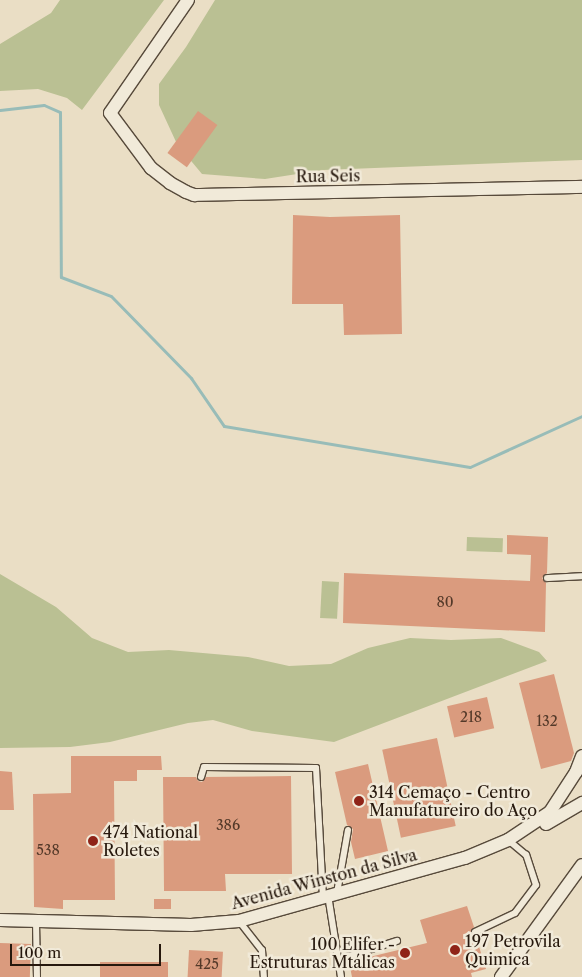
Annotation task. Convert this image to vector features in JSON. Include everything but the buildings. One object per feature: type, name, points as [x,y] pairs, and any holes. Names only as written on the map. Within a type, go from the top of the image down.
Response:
[{"type":"street","name":"Rua Seis","points":[[188,0],[110,113],[151,168],[170,183],[194,196],[582,187]]},
{"type":"street","name":"Avenida Winston da Silva","points":[[0,920],[191,924],[239,921],[465,858],[508,840],[550,812],[576,772],[582,756]]},
{"type":"street","points":[[528,827],[546,824],[582,803]]},
{"type":"street","points":[[501,977],[582,865]]},
{"type":"lane","points":[[547,578],[582,576]]},
{"type":"lane","points":[[202,776],[204,767],[316,768],[329,895],[341,977]]},
{"type":"lane","points":[[329,895],[348,830]]},
{"type":"lane","points":[[475,932],[515,913],[536,885],[526,855],[508,840]]},
{"type":"lane","points":[[36,920],[37,977]]},
{"type":"lane","points":[[239,921],[262,950],[264,977]]},
{"type":"lane","points":[[337,960],[397,940]]},
{"type":"green space","points":[[60,0],[164,0],[82,110],[67,98],[38,89],[0,91],[0,44],[51,13]]},
{"type":"green space","points":[[215,0],[582,0],[582,160],[323,170],[265,179],[202,174],[177,144],[159,105],[159,84],[186,47]]},
{"type":"green space","points":[[467,537],[503,538],[502,552],[467,551]]},
{"type":"green space","points":[[0,574],[56,607],[92,638],[128,652],[169,650],[248,657],[289,666],[331,664],[368,648],[410,638],[451,640],[501,638],[539,652],[547,661],[334,742],[252,731],[213,720],[188,723],[110,742],[70,747],[0,748]]},
{"type":"green space","points":[[322,581],[339,582],[337,619],[320,618]]},
{"type":"waterway","points":[[0,110],[44,105],[60,112],[61,277],[111,296],[191,378],[224,426],[470,467],[582,416]]},
{"type":"place","name":"314 Cemaço - Centro Manufatureiro do Aço","points":[[359,801]]},
{"type":"place","name":"474 National Roletes","points":[[93,841]]},
{"type":"place","name":"197 Petrovila Quimica","points":[[455,950]]},
{"type":"place","name":"100 Elifer - Estruturas Mtálicas","points":[[405,953]]}]
